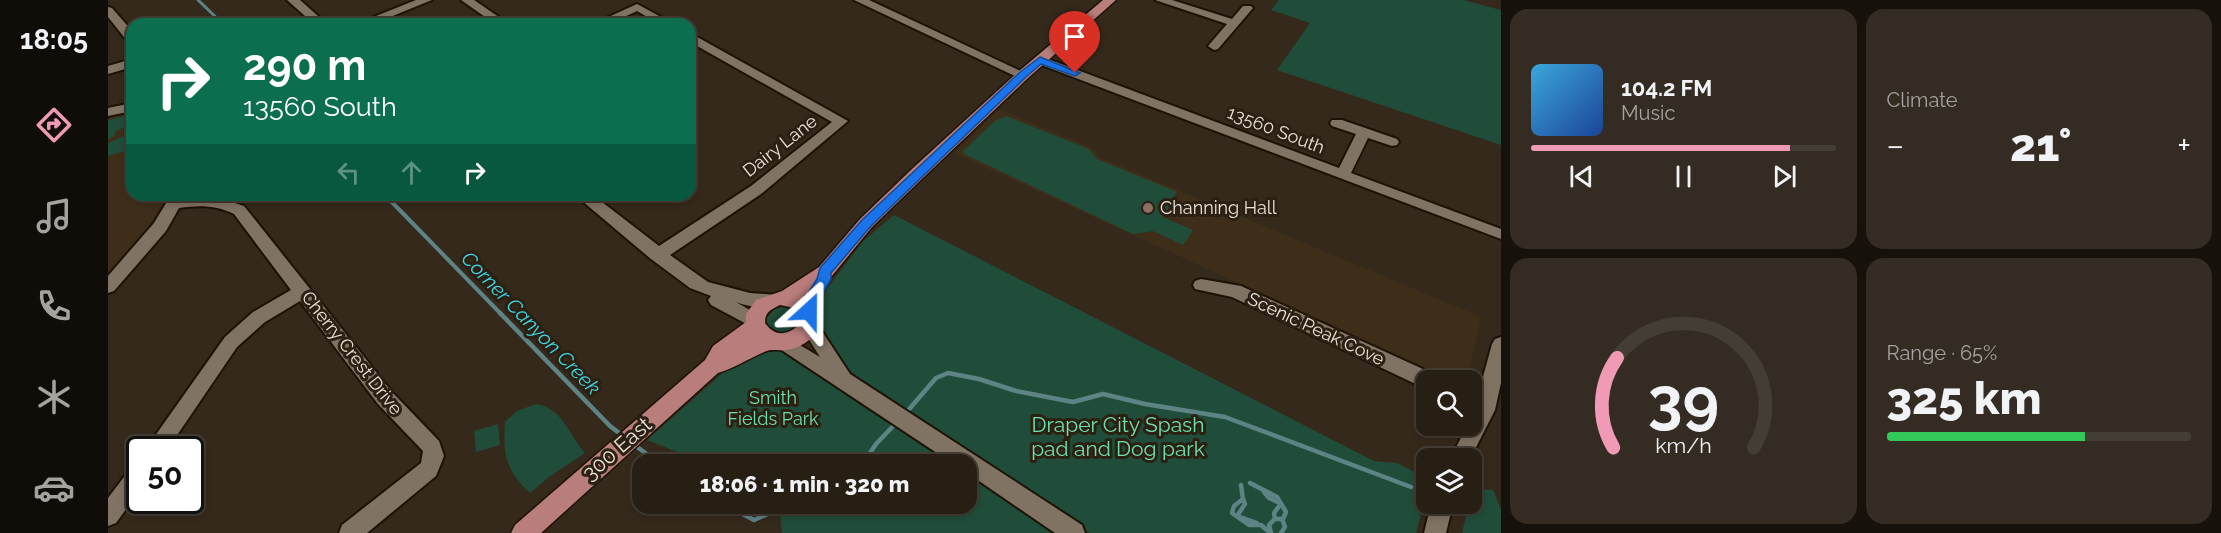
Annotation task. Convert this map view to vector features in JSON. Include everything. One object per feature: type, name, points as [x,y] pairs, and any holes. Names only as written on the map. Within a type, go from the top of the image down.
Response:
[{"type":"main road","points":[[825,272],[824,279],[814,295],[809,319],[799,338],[778,341],[762,335],[755,323],[759,308],[825,272],[866,223],[1023,75],[1110,0]]},
{"type":"main road","points":[[779,299],[800,302],[809,319]]},
{"type":"main road","name":"300 East","points":[[523,533],[712,366],[720,352],[755,323]]},
{"type":"main road","name":"300 East","points":[[712,366],[732,361],[755,347],[778,341]]},
{"type":"street","points":[[293,0],[314,18]]},
{"type":"street","points":[[378,18],[426,0]]},
{"type":"street","points":[[467,0],[494,18]]},
{"type":"street","points":[[860,0],[1023,75]]},
{"type":"street","points":[[1161,0],[1233,23]]},
{"type":"street","points":[[612,18],[637,7],[657,18]]},
{"type":"street","points":[[1214,46],[1247,8]]},
{"type":"street","points":[[108,10],[126,32]]},
{"type":"street","name":"Dairy Lane","points":[[657,255],[756,190],[841,122],[696,40]]},
{"type":"street","name":"13560 South","points":[[1040,60],[1499,234]]},
{"type":"street","points":[[108,70],[126,65]]},
{"type":"street","points":[[108,112],[126,108]]},
{"type":"street","points":[[1337,123],[1392,142]]},
{"type":"street","points":[[1342,175],[1364,133]]},
{"type":"street","points":[[108,287],[155,233],[176,201]]},
{"type":"street","name":"Cherry Crest Drive","points":[[213,201],[239,210],[386,398],[429,443],[433,452],[432,465],[425,473],[350,533]]},
{"type":"street","points":[[590,201],[685,277],[709,291],[713,298],[755,323]]},
{"type":"street","name":"Scenic Peak Cove","points":[[1201,285],[1235,291],[1416,375]]},
{"type":"street","points":[[165,436],[231,342],[259,316],[303,291]]},
{"type":"street","points":[[709,291],[719,291],[743,300],[779,299]]},
{"type":"street","points":[[809,319],[820,347],[836,364],[843,379]]},
{"type":"street","points":[[778,341],[809,358],[826,372],[843,379],[1074,533]]},
{"type":"street","points":[[1482,395],[1501,344]]},
{"type":"street","points":[[108,516],[126,491]]},
{"type":"street","points":[[1435,533],[1440,514]]},
{"type":"shaded area","name":"Channing Hall","points":[[998,111],[1004,111],[1091,147],[1102,158],[1481,317],[1469,370],[1428,370],[954,153]]},
{"type":"shaded area","points":[[126,112],[126,201],[164,201],[149,226],[108,273],[108,117]]},
{"type":"green space","points":[[1279,0],[1463,0],[1501,10],[1501,145],[1277,70],[1310,23],[1271,10]]},
{"type":"green space","points":[[126,116],[126,127],[116,131],[114,136],[108,140],[108,120]]},
{"type":"green space","points":[[1006,116],[1089,149],[1097,159],[1177,192],[1171,201],[1174,202],[1163,217],[1193,230],[1183,245],[1153,231],[1133,234],[964,154],[963,151],[996,120]]},
{"type":"green space","points":[[126,135],[126,151],[108,156],[108,143]]},
{"type":"green space","name":"Draper City Spash pad and Dog park","points":[[894,215],[1374,461],[1397,463],[1416,473],[1416,514],[1421,514],[1416,533],[1090,533],[977,458],[977,454],[972,454],[862,381],[839,361],[822,335],[823,294],[863,241]]},
{"type":"green space","points":[[785,307],[798,312],[801,324],[792,331],[780,334],[771,330],[766,319],[775,309]]},
{"type":"green space","name":"Smith Fields Park","points":[[769,349],[787,351],[939,454],[682,454],[647,440],[727,369]]},
{"type":"green space","points":[[536,404],[545,406],[559,416],[585,453],[530,493],[515,476],[507,461],[505,422],[517,411]]},
{"type":"green space","points":[[498,424],[500,445],[476,452],[474,431]]},
{"type":"green space","points":[[977,480],[1055,533],[782,533],[780,514],[977,514]]},
{"type":"green space","points":[[1482,489],[1493,490],[1501,509],[1501,533],[1462,533],[1467,514],[1482,514]]},
{"type":"waterway","name":"Corner Canyon Creek","points":[[198,0],[217,18]]},
{"type":"waterway","name":"Corner Canyon Creek","points":[[391,201],[502,315]]},
{"type":"waterway","name":"Corner Canyon Creek","points":[[500,313],[610,426],[623,436]]},
{"type":"waterway","name":"Corner Canyon Creek","points":[[905,414],[936,378],[948,373],[979,379],[1016,391],[1073,402],[1103,394],[1145,404],[1225,417],[1411,487]]},
{"type":"waterway","name":"Corner Canyon Creek","points":[[869,454],[897,422]]},
{"type":"waterway","name":"Corner Canyon Creek","points":[[633,444],[647,454]]},
{"type":"waterway","points":[[1250,483],[1277,497],[1286,512],[1282,519]]},
{"type":"waterway","points":[[1241,485],[1243,499]]},
{"type":"waterway","points":[[1264,492],[1269,498],[1280,503]]},
{"type":"waterway","points":[[1237,516],[1245,504],[1243,499]]},
{"type":"waterway","points":[[1243,499],[1234,506],[1232,513],[1249,525],[1261,525],[1269,532]]},
{"type":"waterway","points":[[1275,519],[1274,513],[1280,505]]},
{"type":"waterway","name":"Corner Canyon Creek","points":[[742,514],[754,520],[768,514]]},
{"type":"waterway","points":[[1240,517],[1257,523]]},
{"type":"waterway","points":[[1271,533],[1269,525],[1275,519]]},
{"type":"waterway","points":[[1275,519],[1282,519]]},
{"type":"waterway","points":[[1281,533],[1285,527],[1282,519]]},
{"type":"place","name":"Channing Hall","points":[[1148,208]]},
{"type":"route","points":[[809,311],[825,272],[866,223],[1023,75],[1040,60],[1075,73]]}]
